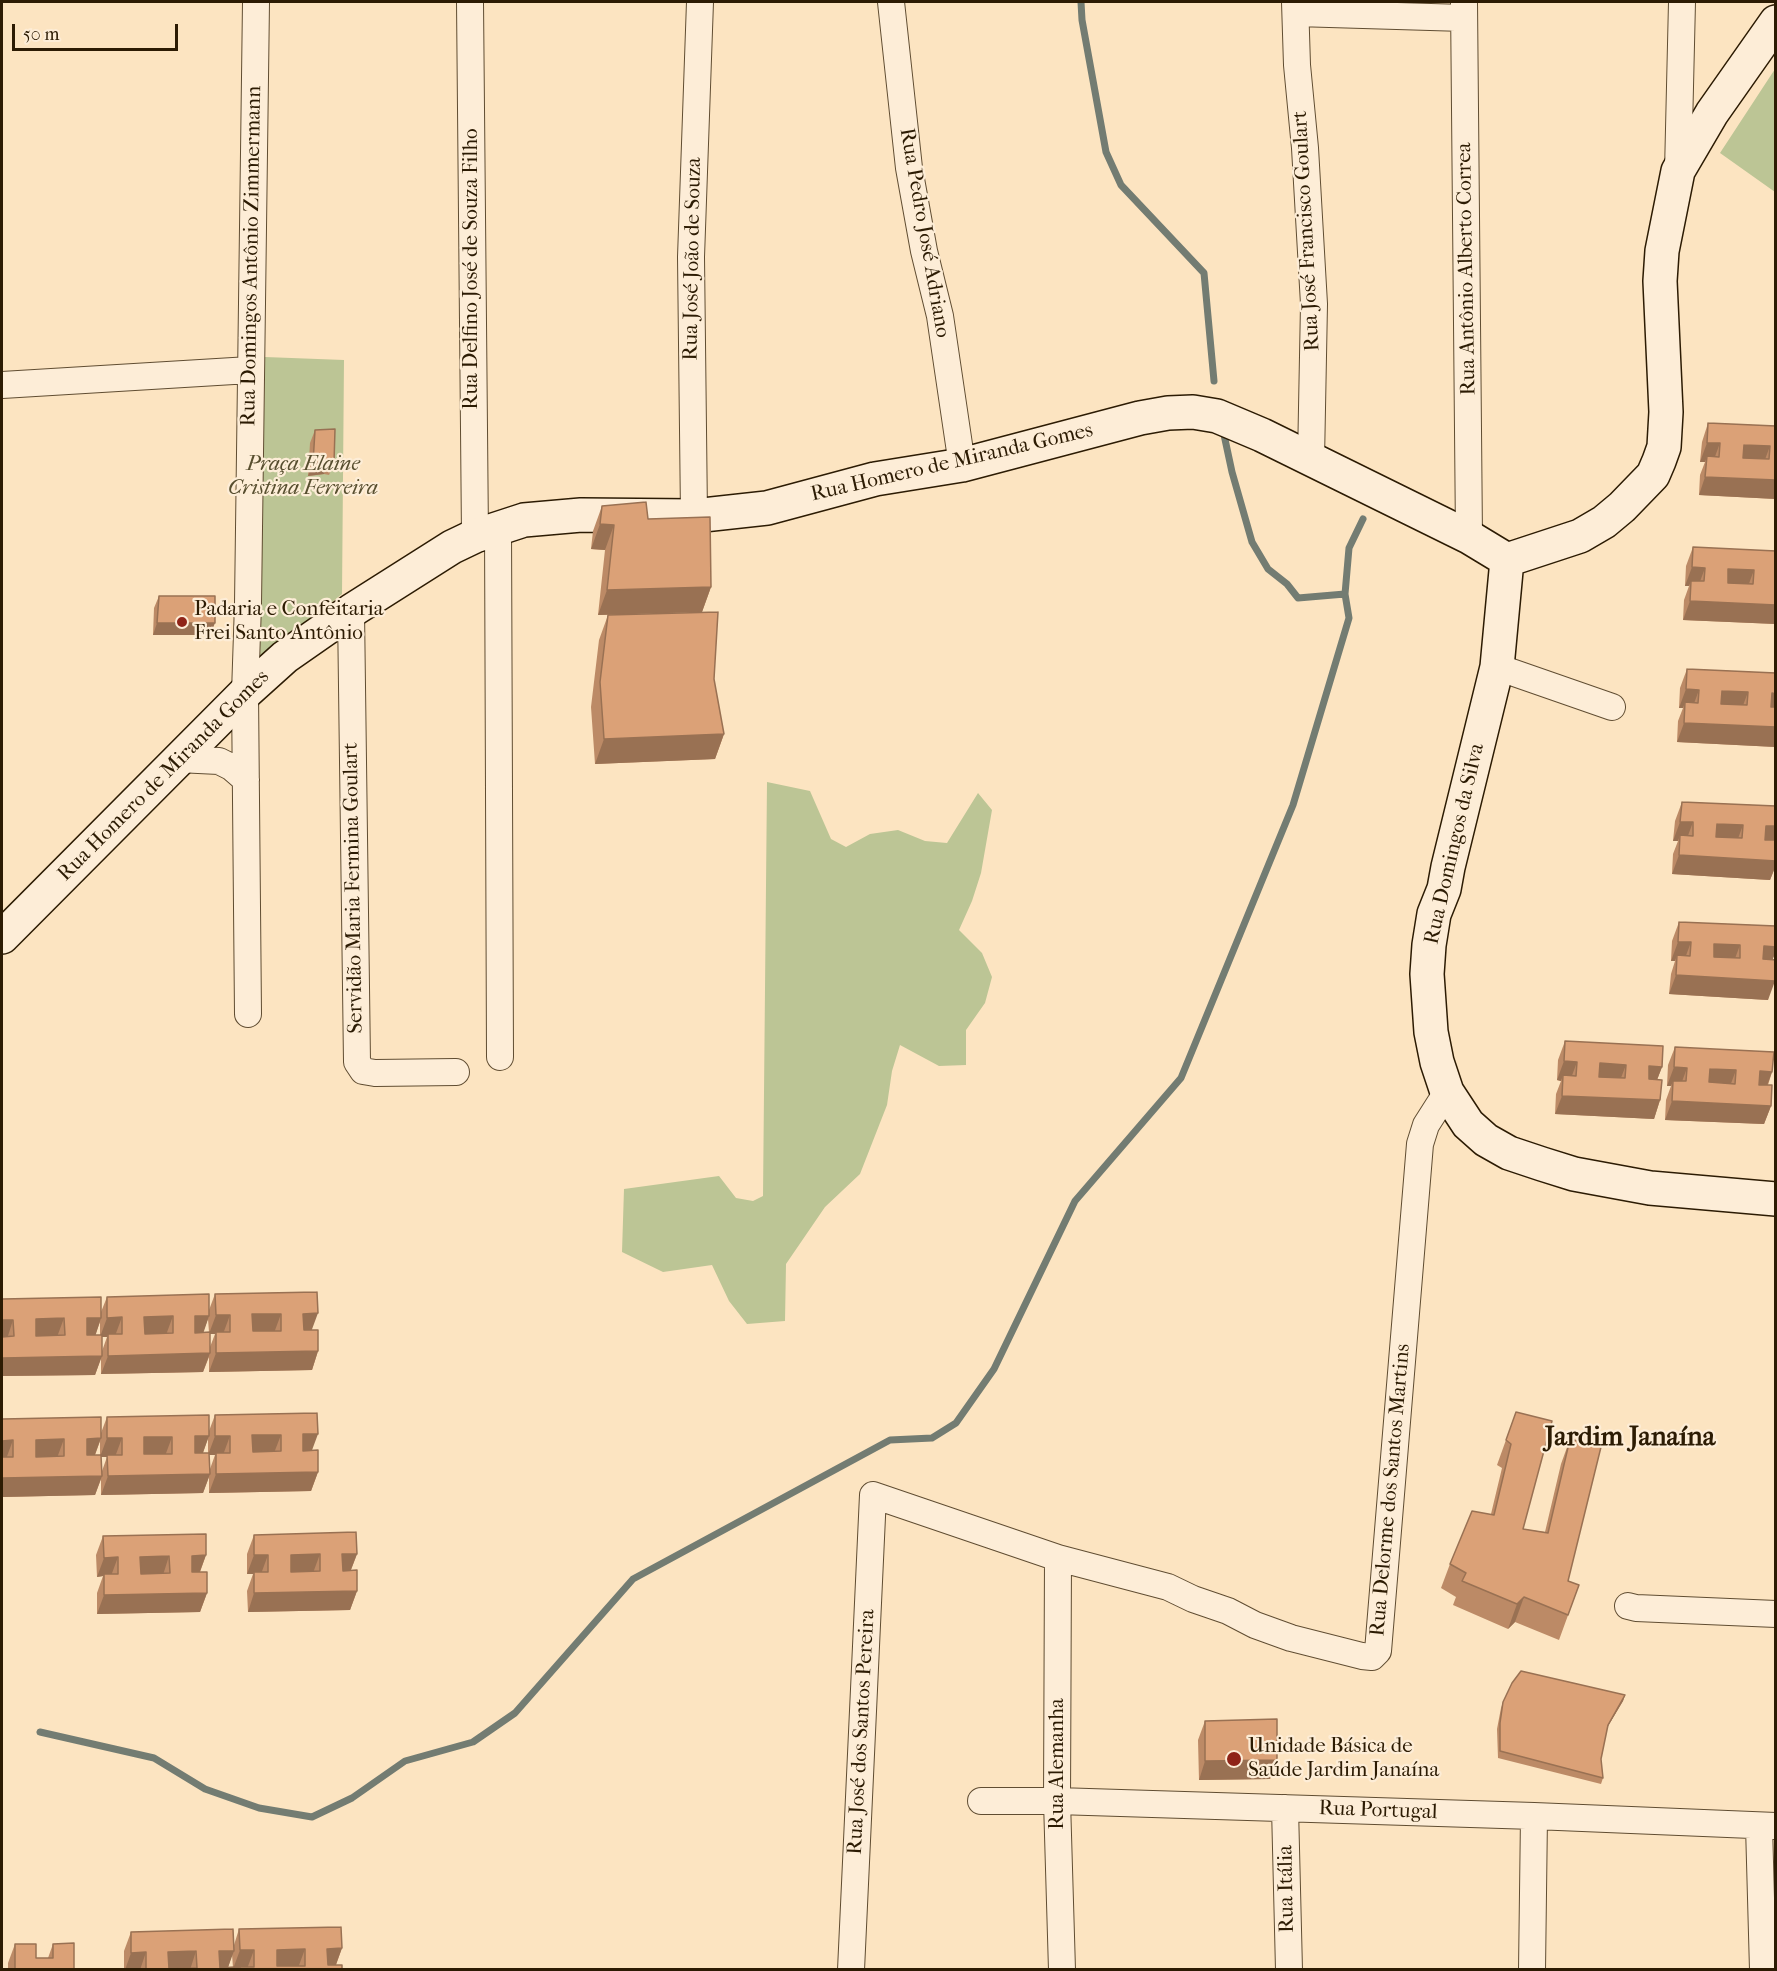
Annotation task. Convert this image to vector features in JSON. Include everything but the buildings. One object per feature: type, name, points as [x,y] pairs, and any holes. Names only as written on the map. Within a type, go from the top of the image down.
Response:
[{"type":"street","name":"Rua Domingos Antônio Zimmermann","points":[[248,1014],[245,693],[256,2]]},
{"type":"street","name":"Rua Delfino José de Souza Filho","points":[[470,2],[500,1057]]},
{"type":"street","name":"Rua José João de Souza","points":[[694,516],[691,257],[700,2]]},
{"type":"street","name":"Rua Pedro José Adriano","points":[[891,2],[909,168],[924,251],[940,316],[962,465]]},
{"type":"street","points":[[1507,560],[1560,544],[1604,522],[1653,475],[1664,447],[1666,412],[1660,281],[1662,251],[1678,171],[1682,2]]},
{"type":"street","points":[[1295,8],[1464,10]]},
{"type":"street","name":"Rua José Francisco Goulart","points":[[1295,8],[1314,303],[1311,460]]},
{"type":"street","name":"Rua Antônio Alberto Correa","points":[[1464,10],[1469,537]]},
{"type":"street","points":[[1678,171],[1712,113],[1776,22]]},
{"type":"street","points":[[2,385],[250,370]]},
{"type":"street","name":"Rua Homero de Miranda Gomes","points":[[2,937],[178,759],[285,657],[429,561],[486,532],[524,520],[581,515],[694,516],[767,508],[875,479],[962,465],[1140,418],[1168,413],[1193,412],[1217,416],[1241,425],[1469,537],[1507,560]]},
{"type":"street","name":"Rua Domingos da Silva","points":[[1507,560],[1497,667],[1444,889],[1434,914],[1429,945],[1427,974],[1431,1032],[1437,1062],[1447,1092],[1468,1124],[1486,1140],[1509,1153],[1542,1164],[1574,1174],[1650,1188],[1776,1199]]},
{"type":"street","name":"Servidão Maria Fermina Goulart","points":[[351,611],[357,1062],[363,1071],[375,1073],[456,1072]]},
{"type":"street","points":[[1497,667],[1612,707]]},
{"type":"street","points":[[178,759],[219,761],[231,767],[246,780]]},
{"type":"street","name":"Rua Delorme dos Santos Martins","points":[[873,1495],[1058,1558],[1168,1587],[1291,1638],[1372,1657],[1378,1651],[1420,1144],[1426,1125],[1447,1092]]},
{"type":"street","name":"Rua José dos Santos Pereira","points":[[851,1970],[873,1495]]},
{"type":"street","name":"Rua Alemanha","points":[[1058,1558],[1057,1801],[1062,1970]]},
{"type":"street","points":[[1628,1606],[1776,1614]]},
{"type":"street","name":"Rua Portugal","points":[[981,1801],[1285,1808],[1768,1826]]},
{"type":"street","name":"Rua Itália","points":[[1285,1808],[1289,1970]]},
{"type":"street","points":[[1532,1970],[1534,1816]]},
{"type":"street","points":[[1763,1970],[1768,1826]]},
{"type":"green space","points":[[1775,69],[1775,192],[1720,153]]},
{"type":"green space","name":"Praça Elaine Cristina Ferreira","points":[[265,357],[344,360],[342,594],[260,660]]},
{"type":"green space","points":[[767,782],[810,791],[831,839],[846,847],[870,834],[898,830],[925,841],[947,843],[978,793],[992,810],[981,873],[959,930],[982,953],[992,977],[985,1003],[966,1030],[966,1065],[939,1066],[900,1045],[892,1071],[887,1105],[860,1174],[825,1207],[786,1264],[785,1321],[747,1324],[729,1301],[712,1265],[663,1272],[622,1252],[624,1189],[719,1176],[736,1198],[753,1201],[763,1196]]},
{"type":"waterway","points":[[1081,2],[1082,20],[1106,152],[1121,185],[1204,273],[1214,381]]},
{"type":"waterway","points":[[1223,430],[1232,472],[1252,542],[1268,569],[1287,584],[1298,598],[1345,594]]},
{"type":"waterway","points":[[40,1732],[154,1758],[205,1789],[259,1808],[312,1817],[352,1798],[405,1761],[473,1742],[515,1713],[633,1579],[890,1440],[932,1438],[956,1423],[994,1369],[1075,1201],[1181,1078],[1293,805],[1349,618],[1345,594],[1349,548],[1363,519]]},
{"type":"place","name":"Padaria e Confeitaria Frei Santo Antônio","points":[[182,622]]},
{"type":"place","name":"Unidade Básica de Saúde Jardim Janaína","points":[[1234,1759]]},
{"type":"district","name":"Jardim Janaína","points":[[1630,1438]]}]
